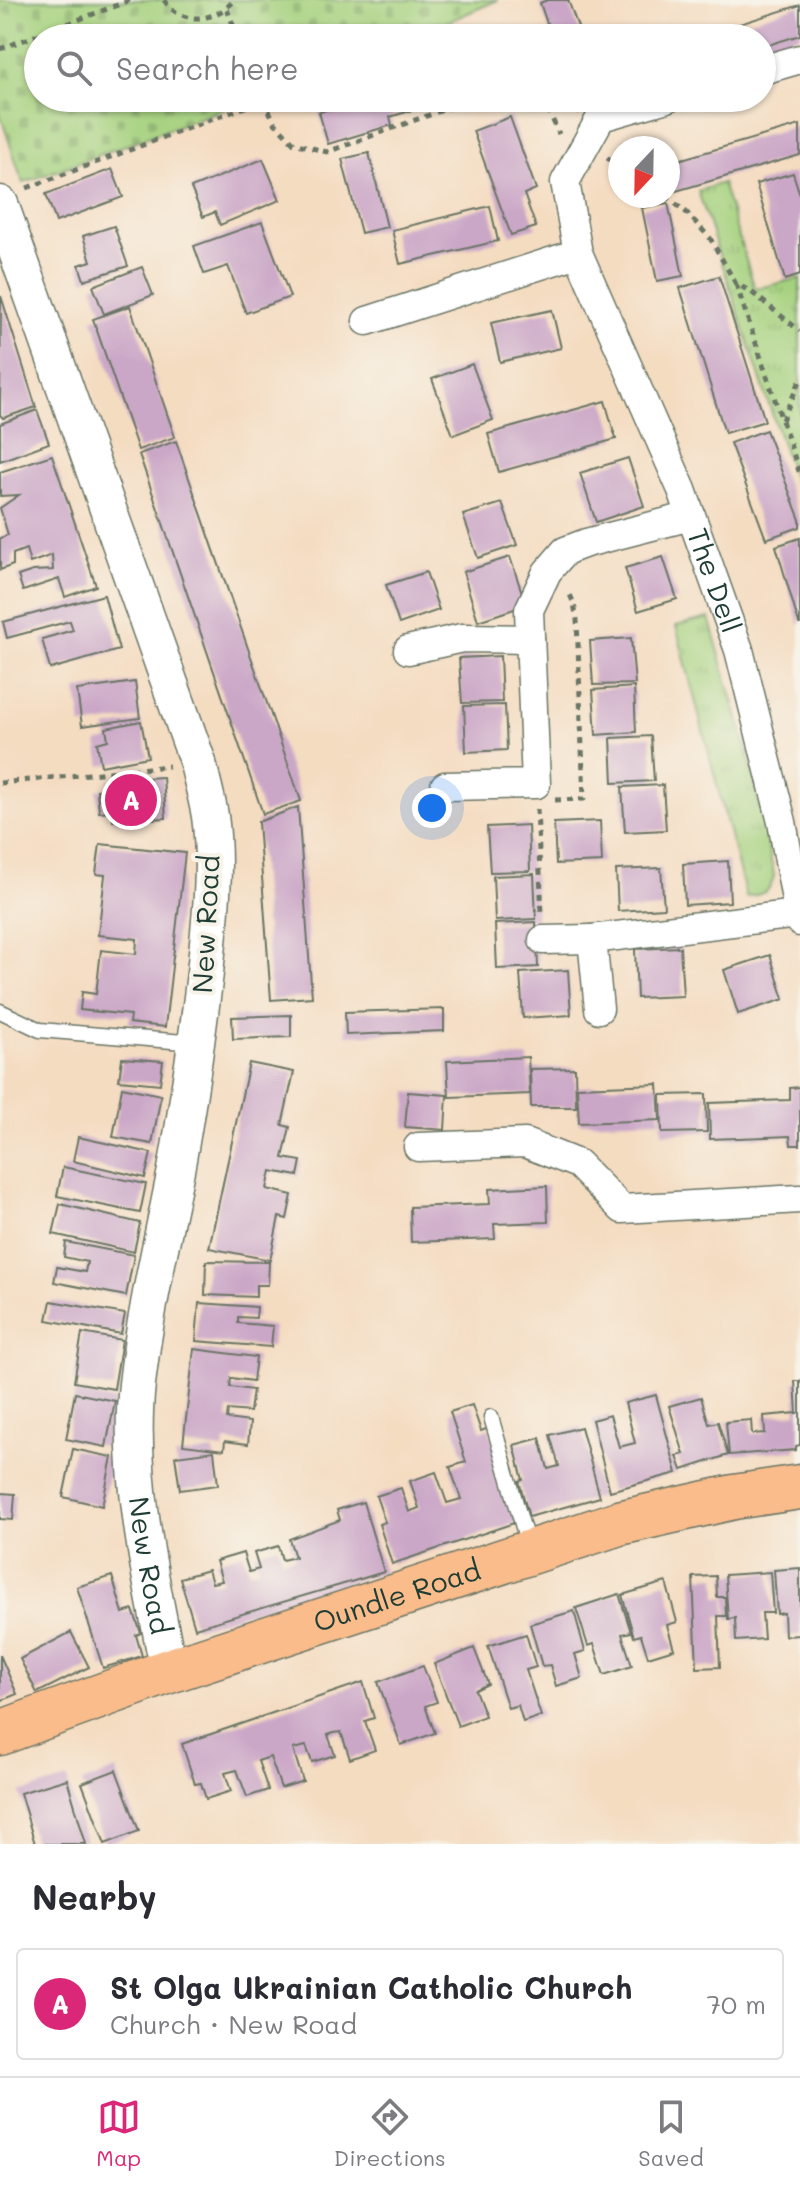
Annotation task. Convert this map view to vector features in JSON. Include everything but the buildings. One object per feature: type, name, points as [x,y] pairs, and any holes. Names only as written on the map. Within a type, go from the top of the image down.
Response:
[{"type":"main road","name":"Oundle Road","points":[[0,1733],[169,1671],[619,1523],[734,1497],[800,1487]]},
{"type":"street","points":[[776,66],[800,59]]},
{"type":"street","name":"The Dell","points":[[618,112],[601,117],[565,182],[578,253],[691,516],[739,650],[782,822],[799,918]]},
{"type":"street","name":"New Road","points":[[7,198],[198,763],[210,817],[212,868],[209,931],[197,1043],[137,1387],[137,1474],[169,1671]]},
{"type":"street","points":[[367,321],[578,253]]},
{"type":"street","points":[[445,786],[537,792],[529,610],[547,572],[565,551],[691,516]]},
{"type":"street","points":[[408,650],[462,638],[530,639]]},
{"type":"street","points":[[543,940],[592,939],[799,918]]},
{"type":"street","points":[[592,939],[599,1009]]},
{"type":"street","points":[[418,1147],[525,1143],[578,1164],[622,1209],[800,1199]]},
{"type":"lane","points":[[0,1011],[40,1030],[197,1043]]},
{"type":"lane","points":[[491,1417],[530,1552]]},
{"type":"path","points":[[67,24],[131,0]]},
{"type":"path","points":[[164,0],[178,14],[195,19],[227,9],[234,0]]},
{"type":"path","points":[[227,9],[233,24]]},
{"type":"path","points":[[0,49],[24,40]]},
{"type":"path","points":[[7,198],[233,112]]},
{"type":"path","points":[[270,112],[275,123],[294,143],[327,152],[437,112]]},
{"type":"path","points":[[549,112],[558,134],[585,146]]},
{"type":"path","points":[[679,208],[710,238],[736,284],[800,474]]},
{"type":"path","points":[[736,284],[750,291],[800,331]]},
{"type":"path","points":[[782,420],[800,381]]},
{"type":"path","points":[[543,940],[537,792],[584,799],[577,620],[574,604],[556,562]]},
{"type":"path","points":[[0,783],[198,763]]},
{"type":"green space","points":[[0,0],[498,0],[442,24],[24,24],[24,112],[215,112],[23,183],[0,114]]},
{"type":"green space","points":[[722,183],[755,289],[800,278],[800,498],[698,191]]},
{"type":"green space","points":[[709,618],[749,757],[774,875],[771,886],[765,892],[746,897],[676,626]]},
{"type":"place","name":"St Olga Ukrainian Catholic Church","points":[[131,800]]}]
